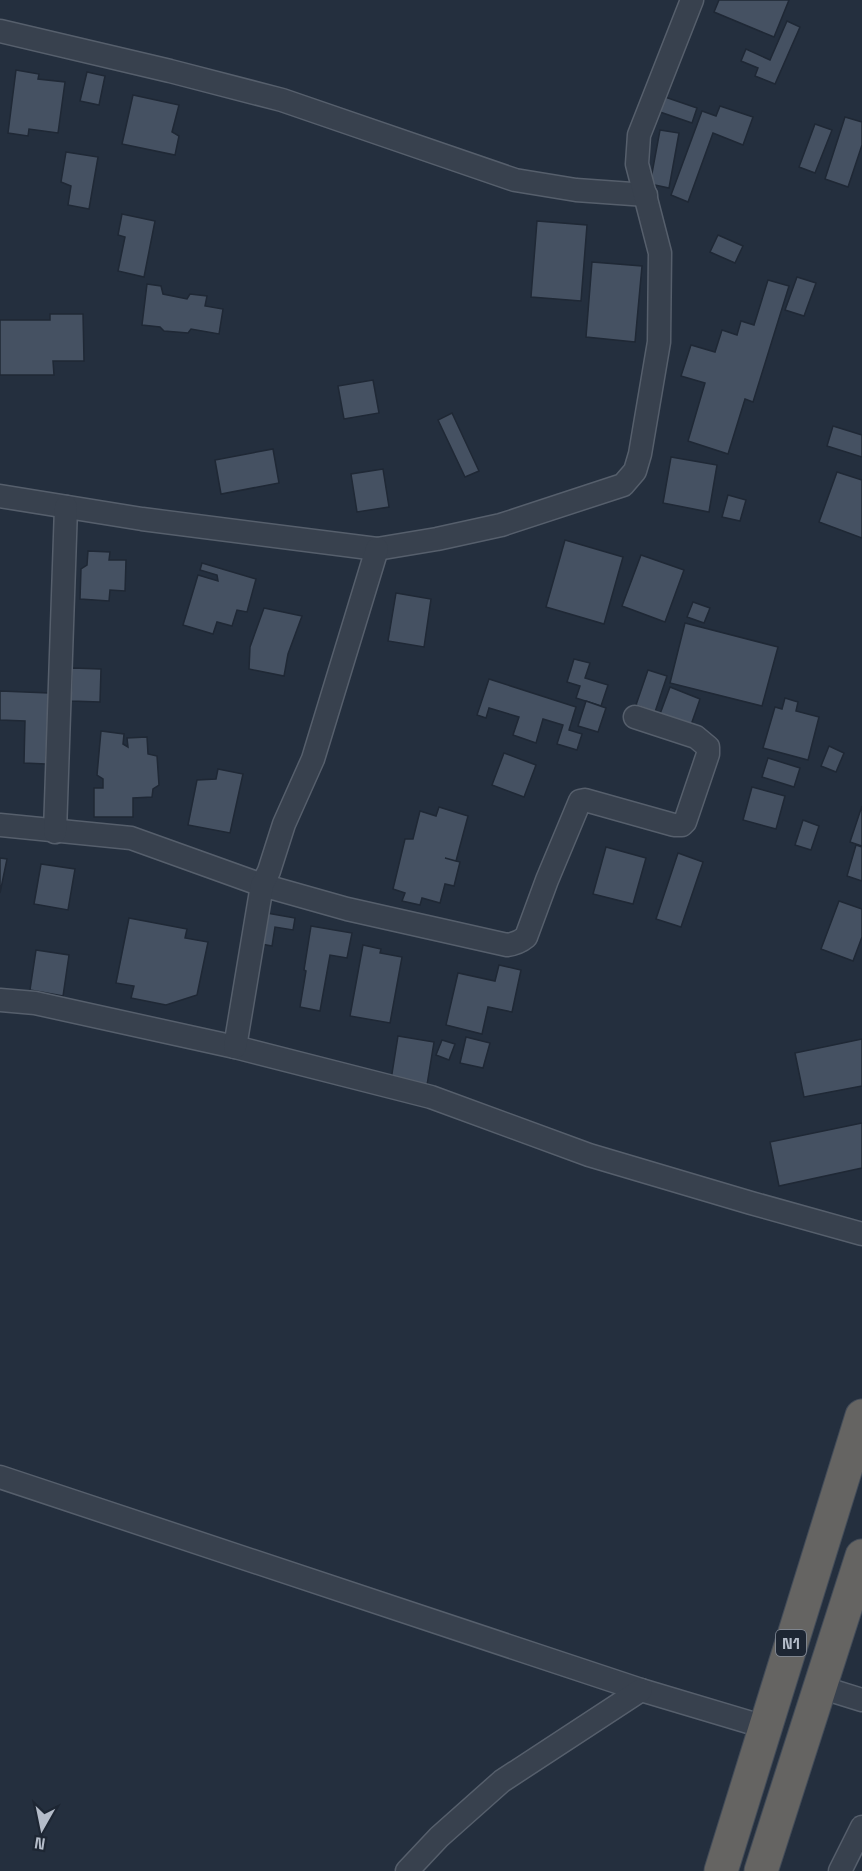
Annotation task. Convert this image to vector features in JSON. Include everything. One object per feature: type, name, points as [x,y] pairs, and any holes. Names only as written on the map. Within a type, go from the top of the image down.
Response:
[{"type":"highway","name":"N1","points":[[721,1871],[862,1416]]},
{"type":"highway","name":"N1","points":[[762,1871],[862,1556]]},
{"type":"street","points":[[0,496],[249,533],[378,549],[501,525],[623,485],[635,471],[644,437],[660,342],[660,254],[637,164],[639,135],[692,0]]},
{"type":"street","points":[[0,31],[282,100],[515,180],[576,190],[646,195]]},
{"type":"street","points":[[55,832],[66,507]]},
{"type":"street","points":[[235,1047],[262,885],[269,871],[284,824],[313,759],[378,549]]},
{"type":"street","points":[[0,825],[131,838],[262,885],[368,914],[507,945],[520,942],[526,937],[551,869],[580,801],[585,800],[674,825],[682,825],[685,822],[708,754],[708,747],[696,737],[636,717]]},
{"type":"street","points":[[0,999],[35,1003],[235,1047],[431,1097],[589,1155],[862,1234]]},
{"type":"street","points":[[0,1477],[641,1690],[765,1727]]},
{"type":"street","points":[[820,1687],[862,1700]]},
{"type":"street","points":[[407,1871],[439,1837],[502,1781],[641,1690]]},
{"type":"street","points":[[840,1871],[862,1828]]},
{"type":"building","points":[[719,0],[789,0],[774,37],[714,12]]},
{"type":"building","points":[[787,21],[800,27],[775,84],[755,76],[758,68],[741,61],[746,49],[770,60]]},
{"type":"building","points":[[16,70],[39,74],[38,79],[65,82],[58,133],[29,129],[28,136],[8,133]]},
{"type":"building","points":[[87,72],[105,76],[99,105],[80,101]]},
{"type":"building","points":[[133,95],[179,105],[172,132],[179,136],[175,155],[122,144]]},
{"type":"building","points":[[665,97],[697,108],[692,123],[660,112]]},
{"type":"building","points":[[720,106],[753,117],[743,145],[713,133],[688,202],[671,195],[702,111],[716,116]]},
{"type":"building","points":[[845,117],[862,122],[862,145],[848,187],[825,179]]},
{"type":"building","points":[[815,124],[832,130],[815,173],[799,167]]},
{"type":"building","points":[[660,130],[679,133],[669,188],[650,184]]},
{"type":"building","points":[[66,152],[98,157],[89,209],[68,205],[71,186],[61,182]]},
{"type":"building","points":[[122,214],[155,221],[144,277],[118,271],[125,237],[118,235]]},
{"type":"building","points":[[537,221],[587,225],[581,301],[531,297]]},
{"type":"building","points":[[718,235],[743,246],[735,263],[710,252]]},
{"type":"building","points":[[592,262],[642,266],[635,342],[586,337]]},
{"type":"building","points":[[797,277],[816,283],[804,316],[785,310]]},
{"type":"building","points":[[768,280],[789,286],[753,402],[745,399],[728,454],[688,441],[705,383],[681,376],[691,345],[715,352],[722,330],[737,335],[741,321],[754,325]]},
{"type":"building","points":[[147,284],[161,286],[163,294],[187,299],[190,294],[207,296],[205,306],[223,309],[219,334],[191,329],[188,333],[164,331],[160,327],[142,325]]},
{"type":"building","points":[[50,314],[83,314],[84,361],[53,361],[54,375],[0,375],[0,320],[50,320]]},
{"type":"building","points":[[373,380],[379,413],[344,419],[338,386]]},
{"type":"building","points":[[452,413],[479,471],[465,477],[438,420]]},
{"type":"building","points":[[833,426],[862,435],[862,457],[827,446]]},
{"type":"building","points":[[273,449],[279,483],[221,494],[215,460]]},
{"type":"building","points":[[671,457],[717,465],[709,512],[663,503]]},
{"type":"building","points":[[383,469],[389,507],[357,512],[351,474]]},
{"type":"building","points":[[837,472],[862,480],[862,538],[819,522]]},
{"type":"building","points":[[728,495],[746,500],[740,521],[722,517]]},
{"type":"building","points":[[565,540],[623,557],[604,624],[546,607]]},
{"type":"building","points":[[88,551],[110,552],[109,560],[126,560],[125,591],[110,590],[109,601],[80,599],[81,569],[87,565]]},
{"type":"building","points":[[641,555],[684,570],[665,622],[622,606]]},
{"type":"building","points":[[202,563],[256,579],[247,612],[237,610],[232,626],[217,622],[213,634],[183,625],[198,575],[218,581],[217,575],[200,570]]},
{"type":"building","points":[[396,593],[431,599],[424,647],[388,641]]},
{"type":"building","points":[[693,602],[710,608],[704,623],[687,617]]},
{"type":"building","points":[[264,608],[302,616],[288,654],[284,676],[249,669],[250,647]]},
{"type":"building","points":[[685,623],[778,647],[762,706],[670,683]]},
{"type":"building","points":[[574,659],[590,663],[585,678],[608,685],[601,706],[576,698],[580,686],[567,682]]},
{"type":"building","points":[[72,668],[101,669],[100,702],[71,701]]},
{"type":"building","points":[[648,670],[667,676],[655,712],[636,705]]},
{"type":"building","points":[[489,679],[576,707],[569,730],[582,734],[577,750],[557,744],[563,725],[543,719],[536,743],[513,735],[519,717],[489,708],[486,718],[477,715]]},
{"type":"building","points":[[670,687],[700,699],[691,725],[660,714]]},
{"type":"building","points":[[0,691],[49,693],[46,764],[24,763],[25,721],[0,720]]},
{"type":"building","points":[[785,698],[798,702],[796,711],[819,717],[808,760],[763,748],[775,707],[782,709]]},
{"type":"building","points":[[586,701],[606,708],[598,732],[578,726]]},
{"type":"building","points":[[101,731],[124,734],[123,744],[128,747],[127,738],[147,737],[148,754],[157,756],[159,785],[153,789],[152,797],[133,798],[133,817],[94,817],[94,788],[103,788],[103,779],[97,775]]},
{"type":"building","points":[[829,746],[844,753],[836,772],[821,766]]},
{"type":"building","points":[[504,753],[536,765],[524,797],[492,785]]},
{"type":"building","points":[[768,758],[800,768],[794,787],[762,777]]},
{"type":"building","points":[[218,769],[243,774],[230,833],[188,825],[197,780],[216,779]]},
{"type":"building","points":[[752,787],[785,796],[776,829],[743,820]]},
{"type":"building","points":[[862,806],[862,846],[850,842]]},
{"type":"building","points":[[439,807],[468,816],[456,861],[460,862],[454,886],[445,884],[440,903],[422,898],[420,905],[402,901],[405,893],[393,889],[405,839],[413,839],[420,811],[436,816]]},
{"type":"building","points":[[803,820],[819,826],[811,850],[795,845]]},
{"type":"building","points":[[856,845],[862,847],[862,881],[847,876]]},
{"type":"building","points":[[606,847],[646,858],[633,904],[593,894]]},
{"type":"building","points":[[678,853],[703,862],[681,927],[656,919]]},
{"type":"building","points":[[0,858],[7,859],[0,893]]},
{"type":"building","points":[[41,864],[75,869],[68,910],[34,904]]},
{"type":"building","points":[[839,901],[862,909],[862,937],[853,961],[821,949]]},
{"type":"building","points":[[261,912],[295,918],[293,930],[275,927],[272,946],[256,943]]},
{"type":"building","points":[[129,918],[187,929],[185,938],[208,942],[197,995],[166,1005],[131,998],[134,986],[116,983]]},
{"type":"building","points":[[311,926],[352,933],[347,958],[330,955],[320,1011],[300,1007]]},
{"type":"building","points":[[363,945],[381,949],[380,953],[402,957],[390,1023],[350,1016]]},
{"type":"building","points":[[36,950],[69,955],[63,996],[30,990]]},
{"type":"building","points":[[499,965],[521,970],[512,1012],[488,1007],[482,1034],[446,1025],[458,973],[495,981]]},
{"type":"building","points":[[398,1036],[434,1042],[427,1085],[391,1080]]},
{"type":"building","points":[[466,1037],[490,1043],[483,1068],[460,1063]]},
{"type":"building","points":[[862,1039],[862,1086],[804,1097],[795,1053]]},
{"type":"building","points":[[442,1040],[455,1044],[449,1060],[436,1055]]},
{"type":"building","points":[[862,1123],[862,1168],[779,1186],[770,1142]]}]
